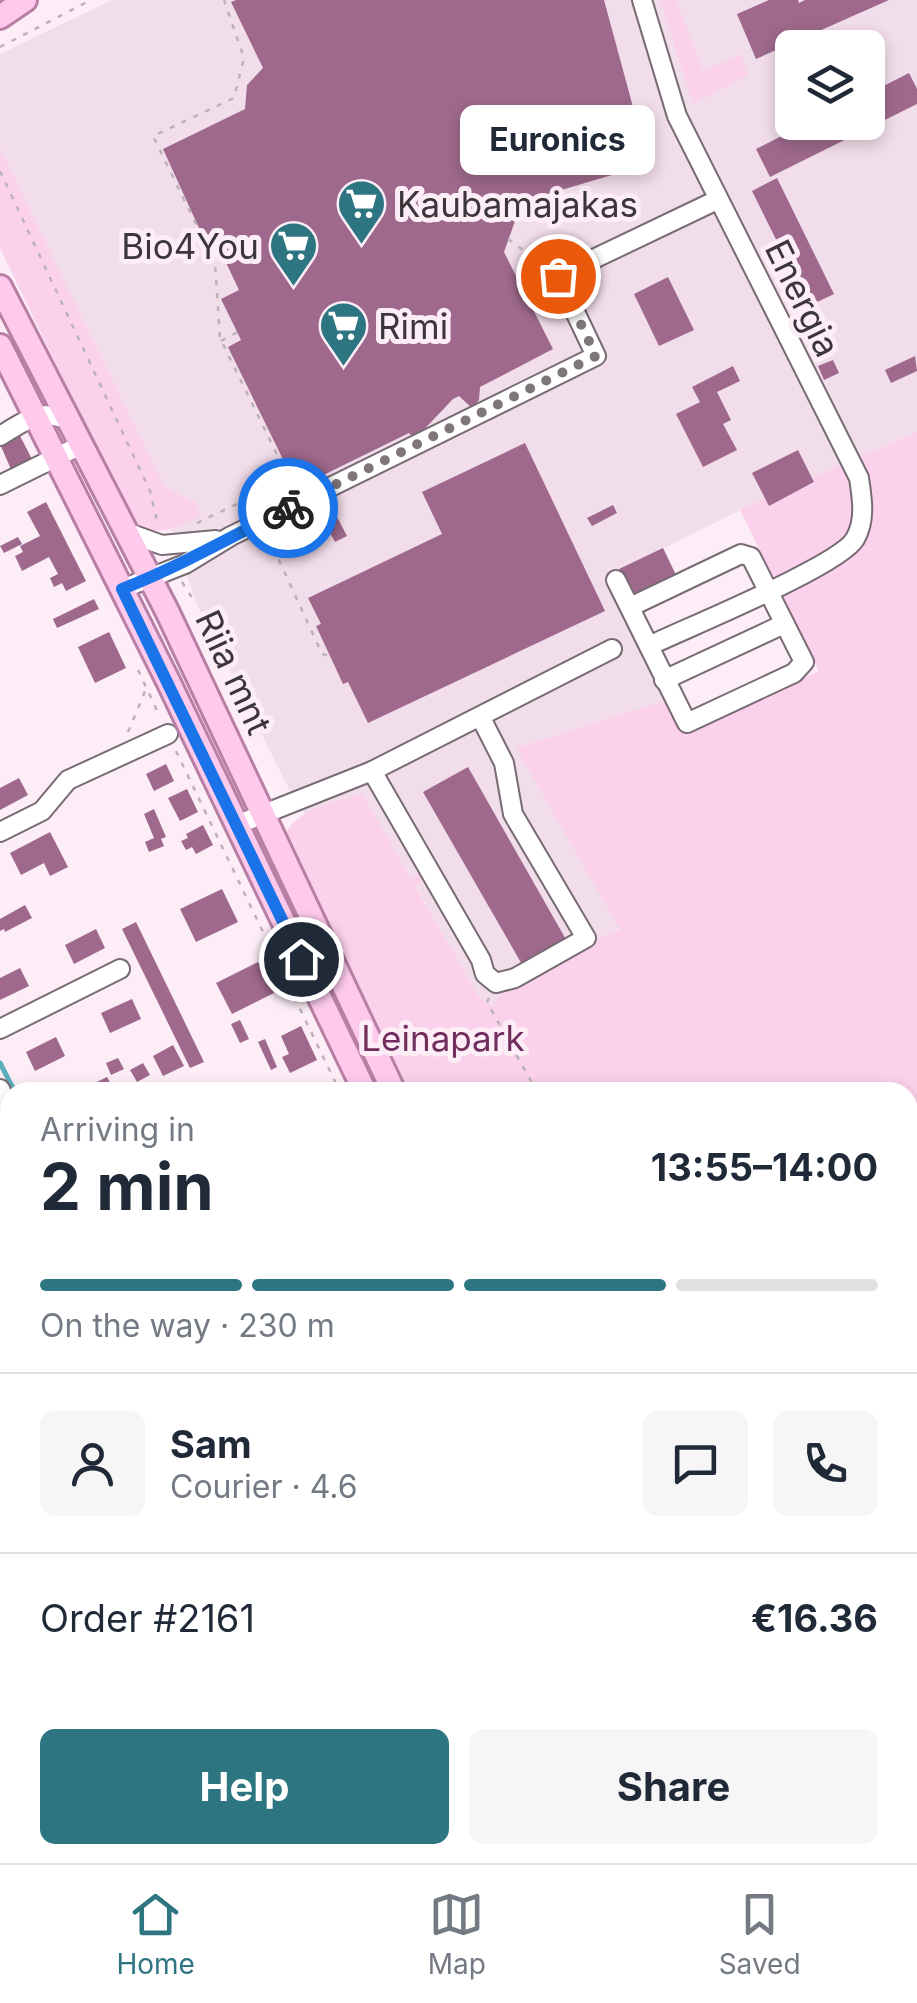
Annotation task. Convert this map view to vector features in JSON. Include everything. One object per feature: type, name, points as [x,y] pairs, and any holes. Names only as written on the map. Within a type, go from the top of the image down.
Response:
[{"type":"main road","points":[[0,17],[26,0]]},
{"type":"main road","name":"Riia mnt","points":[[0,287],[150,578],[389,1082]]},
{"type":"main road","name":"Riia mnt","points":[[0,346],[361,1082]]},
{"type":"street","name":"Energia","points":[[642,0],[677,116],[858,478],[862,500],[856,536],[847,550],[773,589]]},
{"type":"street","points":[[122,589],[185,564],[231,536],[596,356],[558,276],[717,200]]},
{"type":"street","points":[[0,436],[35,416],[49,413],[68,420]]},
{"type":"street","points":[[0,486],[81,444]]},
{"type":"street","points":[[126,532],[162,545],[231,536]]},
{"type":"street","points":[[616,580],[687,724],[794,673],[804,662],[784,624],[773,589],[751,556],[740,554],[630,607]]},
{"type":"street","points":[[649,646],[773,589]]},
{"type":"street","points":[[664,680],[784,624]]},
{"type":"street","points":[[236,825],[372,772],[612,649]]},
{"type":"street","points":[[372,772],[481,960],[485,974],[496,982],[515,978],[586,938],[513,814],[504,763],[480,718]]},
{"type":"street","points":[[0,832],[42,810],[68,780],[168,734]]},
{"type":"street","points":[[0,1029],[120,969]]},
{"type":"path","points":[[0,47],[91,0]]},
{"type":"path","points":[[194,524],[289,480],[221,341],[215,263],[153,136],[234,98],[244,58],[224,0]]},
{"type":"path","points":[[239,82],[247,85]]},
{"type":"path","points":[[0,171],[150,491],[160,534]]},
{"type":"path","points":[[508,240],[558,276]]},
{"type":"path","points":[[221,341],[238,332]]},
{"type":"path","points":[[261,522],[322,654],[330,656]]},
{"type":"path","points":[[180,605],[191,596],[182,581]]},
{"type":"path","points":[[118,757],[146,688]]},
{"type":"path","points":[[496,982],[488,1002],[532,1082]]},
{"type":"shaded area","points":[[112,0],[917,0],[917,432],[812,477],[797,450],[753,473],[765,498],[605,577],[667,700],[516,748],[621,928],[517,981],[500,995],[494,1006],[480,998],[415,885],[425,879],[411,879],[362,795],[305,814],[296,803],[197,605],[171,529],[200,516],[195,502],[164,486],[0,148],[0,54]]},
{"type":"green space","points":[[660,0],[676,0],[703,71],[741,55],[748,75],[693,104]]},
{"type":"green space","points":[[0,148],[164,486],[195,502],[201,516],[155,531],[129,516],[0,248]]},
{"type":"green space","name":"Leinapark","points":[[917,432],[917,1082],[405,1082],[286,834],[291,826],[308,812],[362,794],[411,878],[422,872],[426,878],[415,886],[480,998],[493,1006],[514,983],[531,972],[620,929],[516,748],[667,700],[684,732],[819,671],[740,510],[765,498],[770,505],[814,483],[812,477]]},
{"type":"building","name":"Kaubamajakas","points":[[604,0],[633,107],[624,110],[642,166],[538,197],[541,204],[519,210],[504,252],[553,349],[480,387],[479,400],[472,408],[459,396],[453,399],[415,439],[409,433],[297,488],[228,347],[241,340],[221,299],[239,290],[213,235],[204,239],[163,149],[245,109],[247,85],[263,68],[231,2]]},
{"type":"building","points":[[769,0],[889,0],[821,30],[775,30],[775,51],[756,59],[737,14]]},
{"type":"building","points":[[909,73],[917,89],[917,104],[885,120],[885,85]]},
{"type":"building","points":[[775,139],[845,140],[770,177],[756,149]]},
{"type":"building","points":[[777,178],[834,294],[809,306],[752,191]]},
{"type":"building","points":[[668,277],[694,330],[659,346],[634,294]]},
{"type":"building","points":[[915,356],[917,371],[891,383],[885,370]]},
{"type":"building","points":[[833,360],[839,373],[824,380],[818,366]]},
{"type":"building","points":[[733,366],[740,381],[717,392],[731,420],[723,424],[737,450],[703,467],[676,414],[700,402],[692,387]]},
{"type":"building","points":[[19,434],[34,463],[13,474],[0,444]]},
{"type":"building","points":[[525,443],[605,611],[368,723],[348,682],[343,684],[316,626],[321,624],[308,598],[442,534],[422,492]]},
{"type":"building","points":[[798,450],[814,482],[769,506],[752,473]]},
{"type":"building","points":[[46,502],[86,581],[66,591],[62,583],[54,587],[50,578],[58,574],[49,557],[22,571],[15,556],[23,552],[20,546],[40,536],[27,512]]},
{"type":"building","points":[[613,505],[617,513],[592,526],[587,518]]},
{"type":"building","points":[[334,511],[347,536],[335,542],[322,518]]},
{"type":"building","points":[[18,537],[22,544],[4,553],[0,546]]},
{"type":"building","points":[[663,548],[676,575],[632,596],[619,569]]},
{"type":"building","points":[[94,599],[99,609],[57,628],[53,619]]},
{"type":"building","points":[[109,632],[126,668],[95,683],[78,647]]},
{"type":"building","points":[[166,764],[174,781],[154,791],[146,774]]},
{"type":"building","points":[[468,767],[568,943],[524,968],[423,792]]},
{"type":"building","points":[[19,778],[28,795],[0,810],[0,788]]},
{"type":"building","points":[[187,789],[198,812],[180,821],[168,798]]},
{"type":"building","points":[[154,809],[166,837],[161,839],[164,846],[149,852],[145,842],[154,838],[144,814]]},
{"type":"building","points":[[203,825],[213,845],[196,854],[192,847],[186,850],[181,841]]},
{"type":"building","points":[[50,832],[68,867],[50,876],[44,863],[21,875],[10,853]]},
{"type":"building","points":[[222,889],[238,922],[196,942],[180,909]]},
{"type":"building","points":[[25,905],[32,918],[0,931],[0,919]]},
{"type":"building","points":[[136,922],[204,1062],[190,1068],[122,929]]},
{"type":"building","points":[[96,929],[105,948],[74,964],[65,945]]},
{"type":"building","points":[[258,962],[274,993],[232,1014],[216,983]]},
{"type":"building","points":[[20,968],[29,986],[0,1000],[0,978]]},
{"type":"building","points":[[132,999],[141,1019],[110,1033],[101,1013]]},
{"type":"building","points":[[240,1020],[249,1039],[240,1043],[231,1024]]},
{"type":"building","points":[[301,1026],[317,1060],[290,1073],[282,1057],[289,1054],[281,1036]]},
{"type":"building","points":[[56,1037],[65,1056],[35,1071],[26,1052]]},
{"type":"building","points":[[265,1039],[277,1067],[271,1070],[258,1042]]},
{"type":"building","points":[[173,1045],[184,1066],[163,1076],[153,1056]]},
{"type":"building","points":[[118,1058],[124,1069],[111,1075],[106,1063]]},
{"type":"building","points":[[143,1063],[150,1075],[137,1082],[130,1070]]},
{"type":"waterway","points":[[0,1063],[10,1082]]},
{"type":"way so far","points":[[288,508],[596,356],[558,276]]},
{"type":"place","name":"Kaubamajakas","points":[[362,246]]},
{"type":"place","name":"Euronics","points":[[558,276]]},
{"type":"place","name":"Bio4You","points":[[294,288]]},
{"type":"place","name":"Rimi","points":[[343,368]]},
{"type":"route","points":[[288,508],[185,564],[122,589],[301,959]]}]
